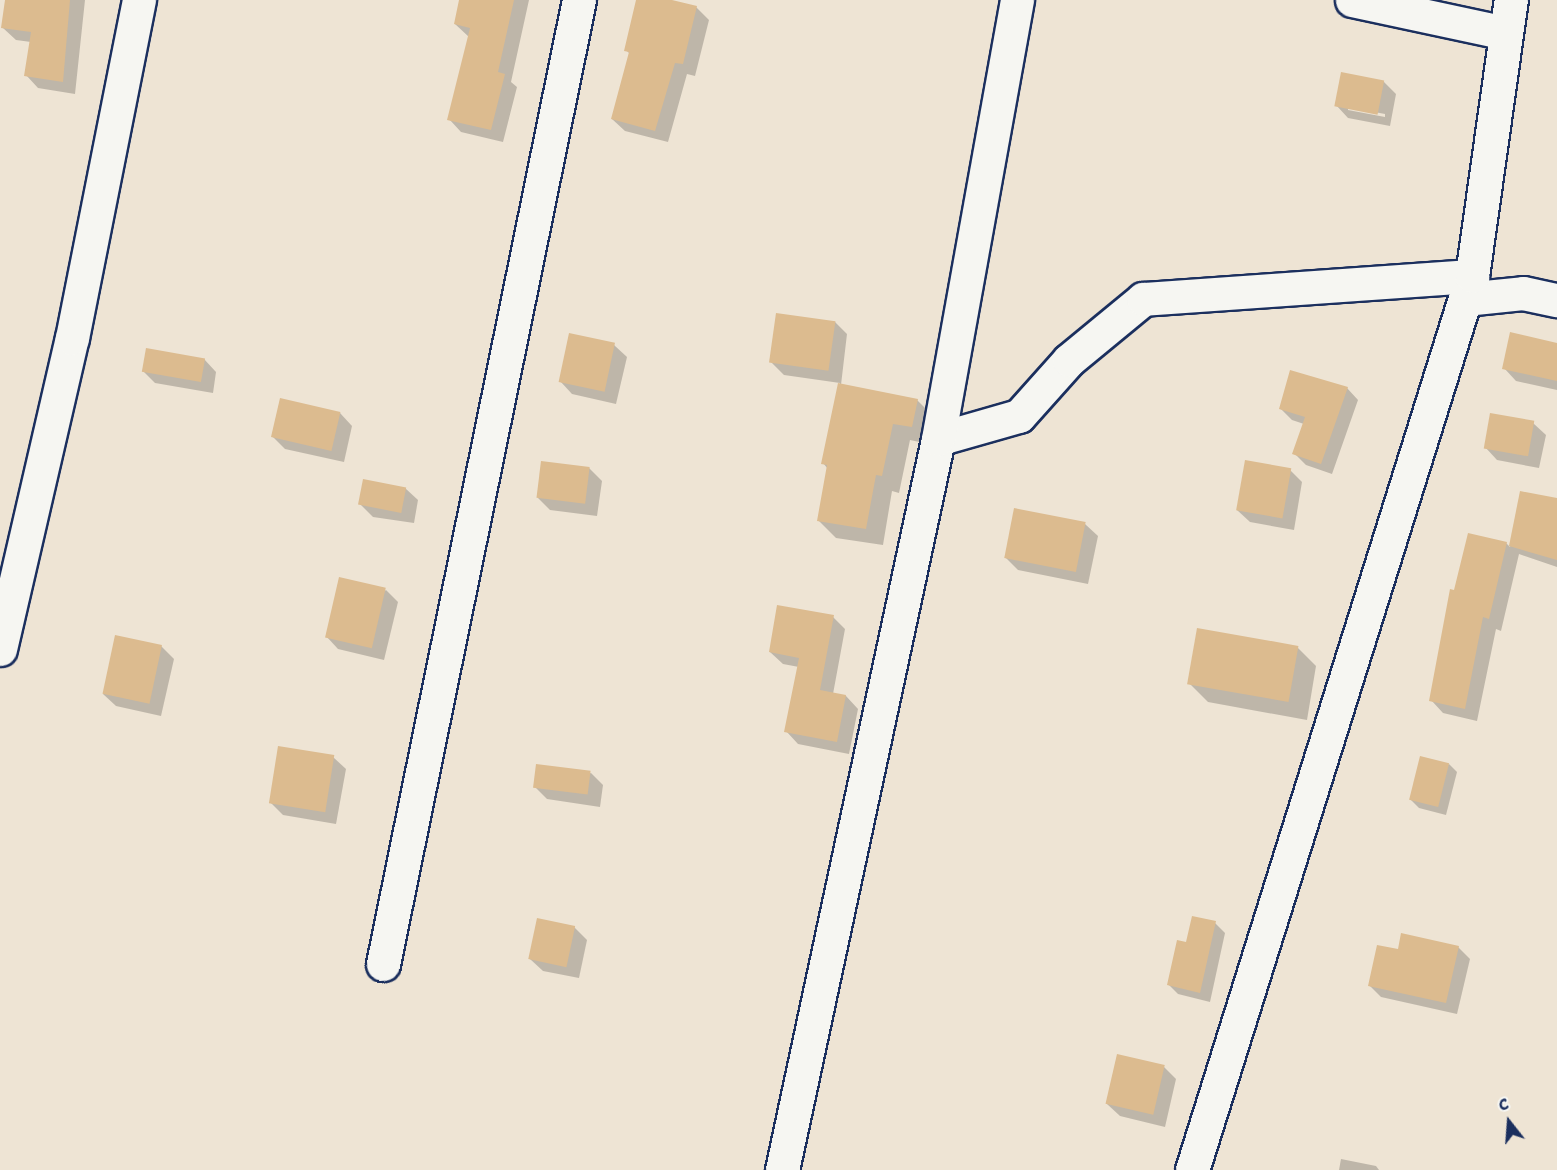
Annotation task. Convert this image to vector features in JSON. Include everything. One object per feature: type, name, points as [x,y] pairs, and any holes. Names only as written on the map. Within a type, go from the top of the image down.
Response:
[{"type":"street","points":[[0,649],[72,338],[140,0]]},
{"type":"street","points":[[383,964],[428,759],[579,0]]},
{"type":"street","points":[[782,1170],[938,439],[1017,0]]},
{"type":"street","points":[[1352,0],[1506,33]]},
{"type":"street","points":[[1192,1170],[1468,287],[1511,0]]},
{"type":"street","points":[[938,439],[1019,416],[1069,360],[1143,299],[1468,287],[1523,293],[1557,300]]},
{"type":"building","points":[[5,0],[70,0],[63,82],[24,76],[31,32],[1,28]]},
{"type":"building","points":[[459,0],[514,0],[498,72],[505,74],[491,130],[447,120],[470,28],[454,24]]},
{"type":"building","points":[[636,0],[672,0],[697,6],[683,64],[675,63],[655,131],[611,119],[629,52],[624,51]]},
{"type":"building","points":[[1341,72],[1384,80],[1378,115],[1334,106]]},
{"type":"building","points":[[776,313],[835,321],[828,371],[769,363]]},
{"type":"building","points":[[1510,332],[1557,343],[1557,381],[1502,369]]},
{"type":"building","points":[[569,333],[615,343],[605,392],[559,382]]},
{"type":"building","points":[[146,348],[205,358],[201,382],[142,372]]},
{"type":"building","points":[[1290,370],[1348,387],[1321,464],[1292,454],[1305,417],[1279,409]]},
{"type":"building","points":[[838,383],[918,399],[912,427],[893,424],[882,476],[876,475],[866,529],[817,521],[827,465],[821,464]]},
{"type":"building","points":[[280,398],[340,412],[331,451],[271,437]]},
{"type":"building","points":[[1490,413],[1534,421],[1528,456],[1484,448]]},
{"type":"building","points":[[1245,460],[1291,468],[1282,518],[1236,510]]},
{"type":"building","points":[[541,461],[590,467],[585,504],[536,498]]},
{"type":"building","points":[[363,479],[406,487],[401,513],[358,505]]},
{"type":"building","points":[[1520,491],[1557,498],[1557,560],[1509,546]]},
{"type":"building","points":[[1014,508],[1086,522],[1076,572],[1004,558]]},
{"type":"building","points":[[1468,533],[1507,542],[1489,619],[1483,617],[1465,709],[1429,701],[1450,589],[1454,590]]},
{"type":"building","points":[[339,577],[386,588],[372,648],[325,637]]},
{"type":"building","points":[[777,605],[834,615],[820,690],[846,695],[837,742],[784,732],[799,658],[769,652]]},
{"type":"building","points":[[1197,628],[1298,646],[1289,702],[1187,684]]},
{"type":"building","points":[[115,635],[162,645],[149,704],[103,694]]},
{"type":"building","points":[[278,746],[334,755],[325,812],[269,803]]},
{"type":"building","points":[[1420,756],[1449,763],[1438,807],[1409,800]]},
{"type":"building","points":[[536,764],[591,771],[588,795],[533,788]]},
{"type":"building","points":[[1192,916],[1216,921],[1200,993],[1167,985],[1177,940],[1186,942]]},
{"type":"building","points":[[537,918],[575,926],[566,967],[528,959]]},
{"type":"building","points":[[1401,933],[1459,946],[1446,1003],[1368,986],[1377,945],[1398,949]]},
{"type":"building","points":[[1117,1054],[1165,1065],[1153,1115],[1106,1104]]}]
